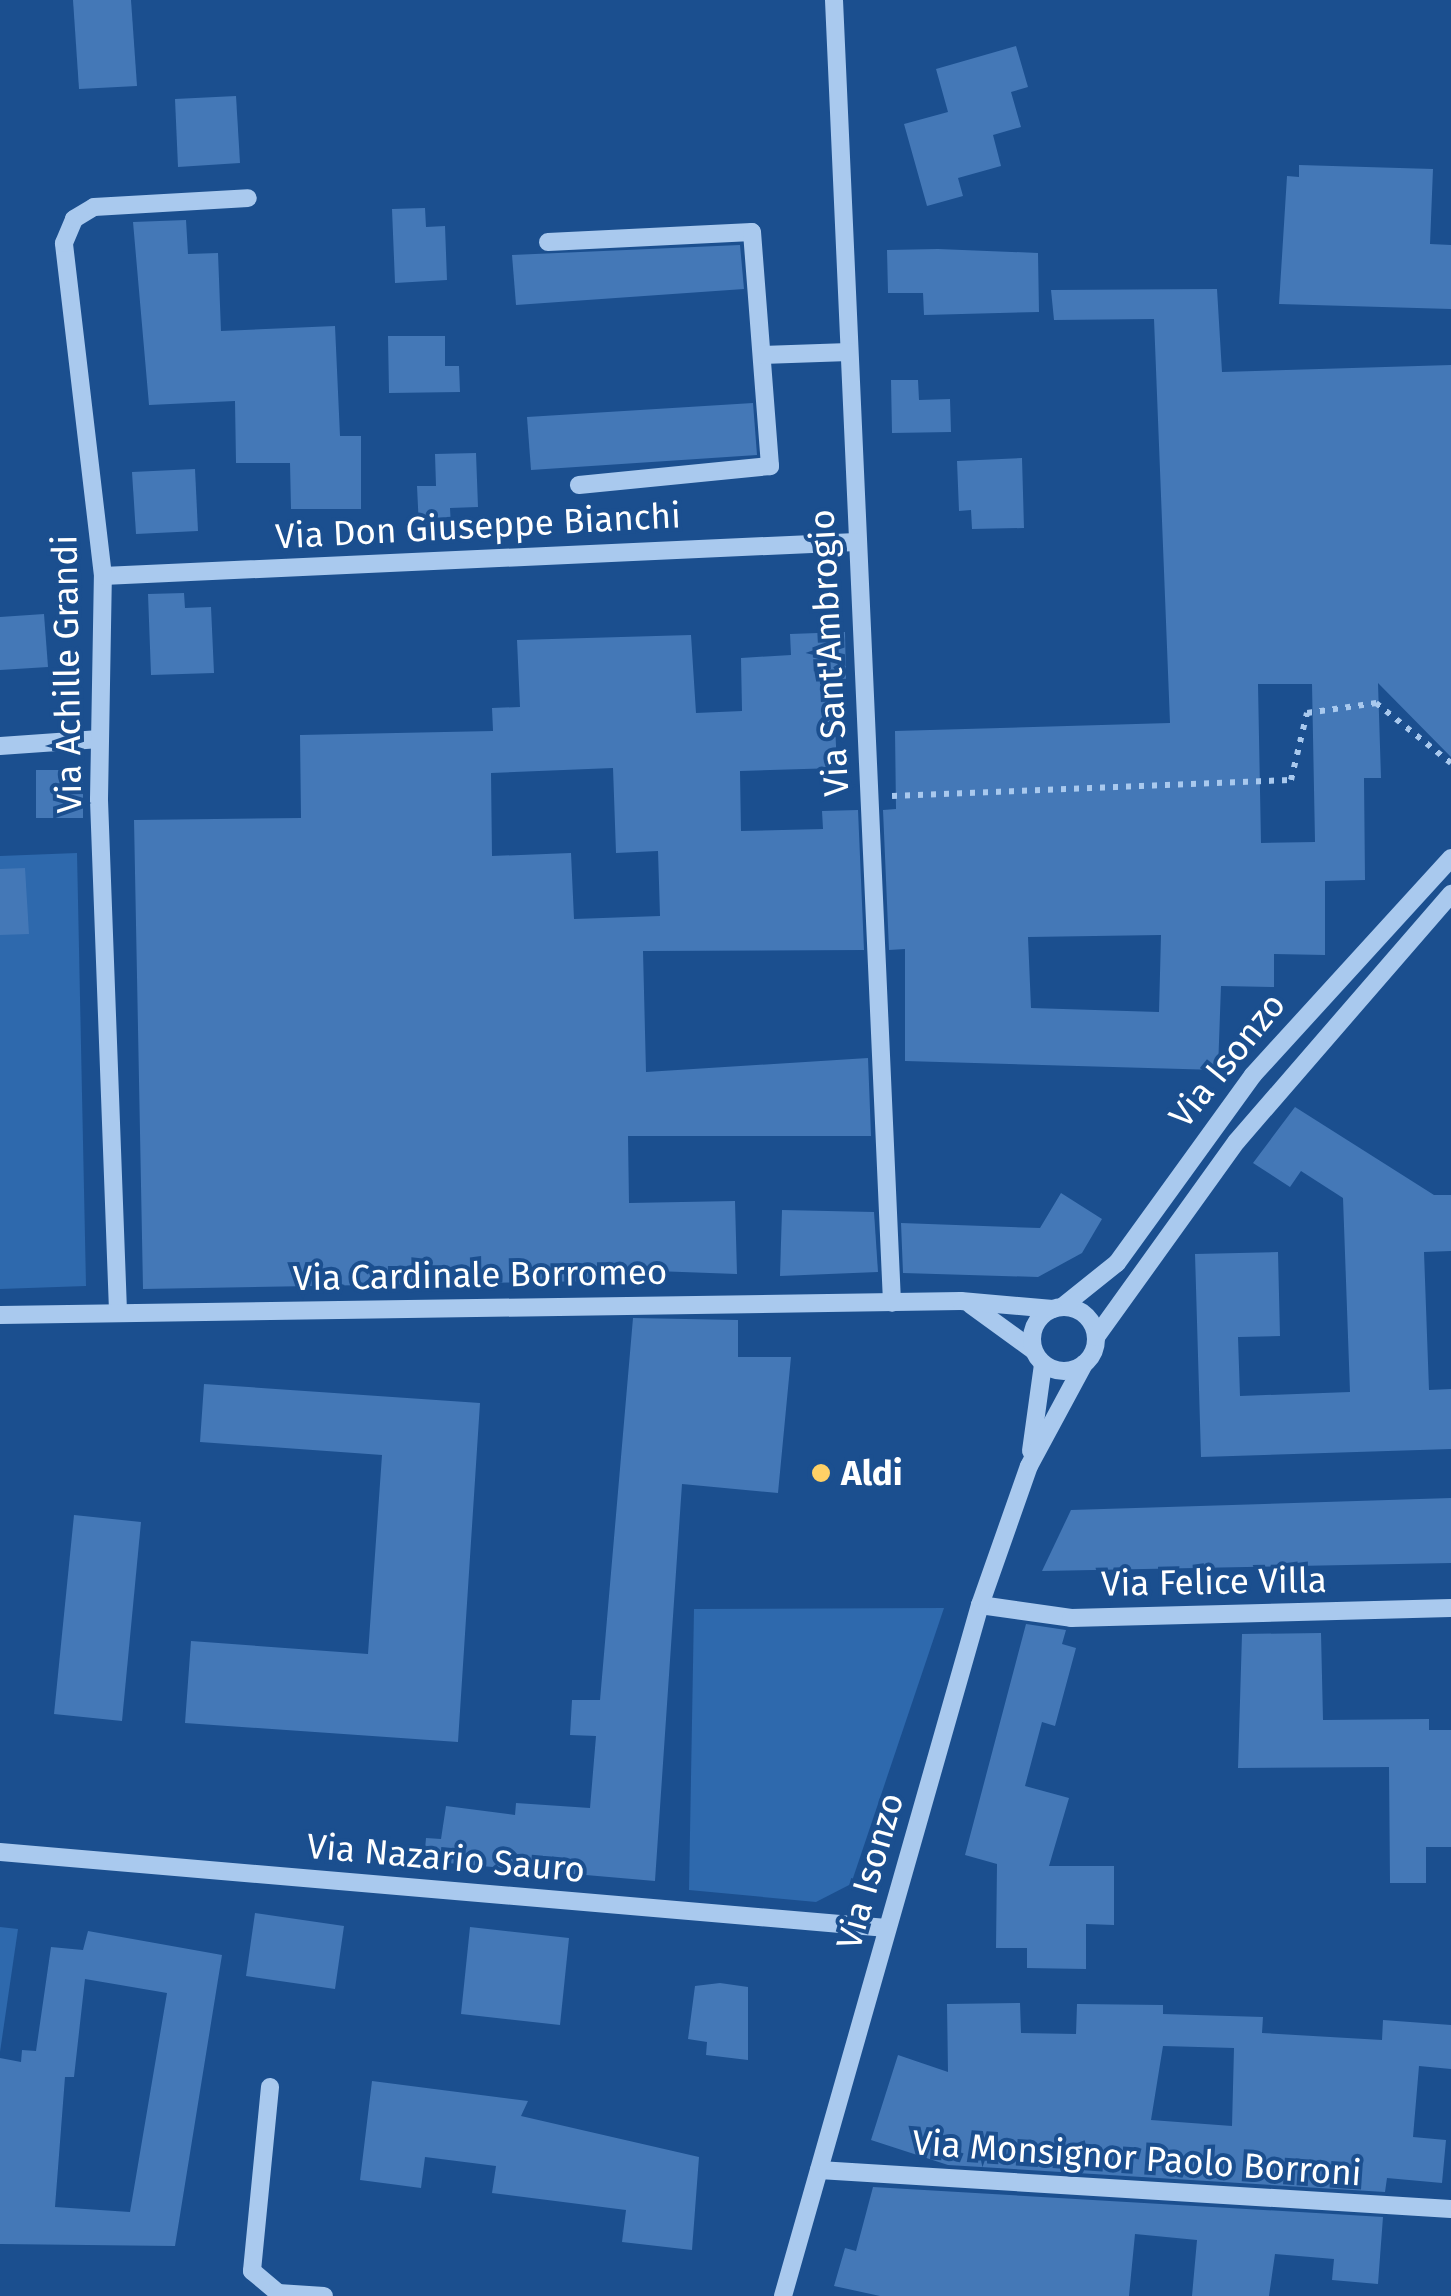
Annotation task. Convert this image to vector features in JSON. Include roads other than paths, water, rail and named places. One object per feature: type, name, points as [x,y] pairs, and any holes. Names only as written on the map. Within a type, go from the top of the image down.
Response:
[{"type":"street","name":"Via Sant'Ambrogio","points":[[834,0],[892,1303]]},
{"type":"street","name":"Via Achille Grandi","points":[[118,1311],[100,738],[103,576],[65,236],[94,206],[248,198]]},
{"type":"street","points":[[548,242],[752,232],[770,466],[579,485]]},
{"type":"street","points":[[762,355],[848,352]]},
{"type":"street","name":"Via Don Giuseppe Bianchi","points":[[103,576],[856,542]]},
{"type":"street","points":[[0,746],[100,738]]},
{"type":"street","name":"Via Isonzo","points":[[1057,1308],[1118,1263],[1252,1076],[1451,858]]},
{"type":"street","name":"Via Isonzo","points":[[1096,1337],[1247,1128],[1451,894]]},
{"type":"street","points":[[961,1301],[1038,1357],[1063,1371],[1084,1364],[1096,1337],[1081,1312],[1057,1308],[1032,1330],[1038,1357]]},
{"type":"street","name":"Via Cardinale Borromeo","points":[[0,1315],[961,1301],[1057,1308]]},
{"type":"street","name":"Via Isonzo","points":[[1029,1466],[1038,1357]]},
{"type":"street","name":"Via Isonzo","points":[[784,2296],[980,1605],[1029,1466],[1084,1364]]},
{"type":"street","name":"Via Felice Villa","points":[[980,1605],[1071,1618],[1451,1608]]},
{"type":"street","name":"Via Nazario Sauro","points":[[0,1852],[887,1928]]},
{"type":"street","points":[[270,2087],[252,2271],[278,2292],[324,2296]]},
{"type":"street","name":"Via Monsignor Paolo Borroni","points":[[819,2170],[1451,2209]]},
{"type":"place","name":"Aldi","points":[[821,1473]]}]
